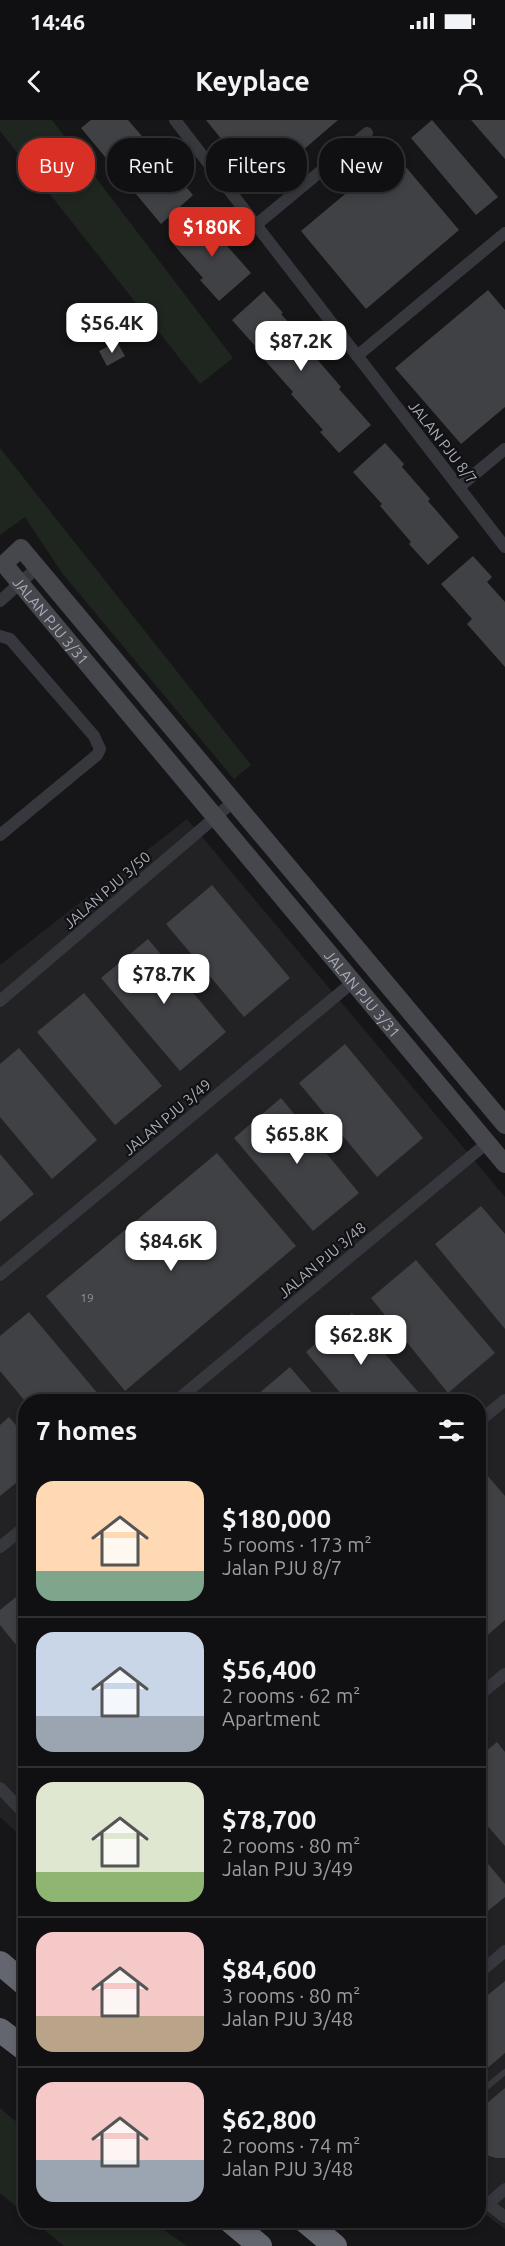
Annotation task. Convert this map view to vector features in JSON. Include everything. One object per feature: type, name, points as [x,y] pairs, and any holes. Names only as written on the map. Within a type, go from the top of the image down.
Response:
[{"type":"highway","points":[[0,1964],[18,1979]]},
{"type":"highway","points":[[0,2030],[18,2044]]},
{"type":"highway","points":[[239,2228],[260,2246]]},
{"type":"highway","points":[[314,2228],[335,2246]]},
{"type":"street","name":"JALAN PJU 8/7","points":[[175,120],[505,547]]},
{"type":"street","points":[[256,225],[367,133]]},
{"type":"street","points":[[357,356],[505,233]]},
{"type":"street","points":[[459,487],[505,449]]},
{"type":"street","name":"JALAN PJU 3/31","points":[[505,1125],[21,549],[2,566],[20,583],[505,1164]]},
{"type":"street","points":[[0,602],[38,567]]},
{"type":"street","points":[[0,636],[10,639],[94,735],[100,749],[97,754],[0,835]]},
{"type":"street","name":"JALAN PJU 3/50","points":[[0,1001],[233,802]]},
{"type":"street","name":"JALAN PJU 3/49","points":[[0,1275],[353,982]]},
{"type":"street","name":"JALAN PJU 3/48","points":[[184,1394],[487,1143]]},
{"type":"street","points":[[486,1415],[505,1400]]},
{"type":"street","points":[[0,1547],[18,1532]]},
{"type":"street","points":[[486,1689],[505,1674]]},
{"type":"street","points":[[0,1788],[18,1804]]},
{"type":"street","points":[[486,1967],[505,1952]]},
{"type":"street","points":[[486,2198],[505,2189]]},
{"type":"street","points":[[486,2202],[505,2217]]},
{"type":"lane","points":[[486,2087],[505,2072]]},
{"type":"shaded area","points":[[0,120],[52,120],[66,138],[18,138],[18,154],[0,131]]},
{"type":"shaded area","points":[[95,177],[233,358],[200,384],[48,192],[95,192]]},
{"type":"shaded area","points":[[0,448],[251,765],[234,779],[62,573],[25,517],[0,535]]},
{"type":"shaded area","points":[[187,819],[505,1197],[505,2229],[486,2215],[486,1394],[18,1394],[18,1834],[0,1817],[0,965]]},
{"type":"shaded area","points":[[0,2108],[18,2123],[18,2208],[0,2193]]},
{"type":"shaded area","points":[[42,2228],[161,2228],[187,2246],[64,2246]]},
{"type":"building","points":[[91,120],[128,120],[144,138],[107,138],[107,159],[95,145],[95,138],[89,138],[81,128]]},
{"type":"building","points":[[206,120],[338,120],[307,147],[307,138],[221,138]]},
{"type":"building","points":[[432,120],[498,197],[476,215],[411,138]]},
{"type":"building","points":[[471,120],[505,120],[505,159]]},
{"type":"building","points":[[404,165],[459,230],[366,309],[301,231],[348,192],[404,192]]},
{"type":"building","points":[[134,192],[190,192],[193,195],[161,224]]},
{"type":"building","points":[[204,215],[223,236],[221,239],[251,273],[219,301],[200,280],[203,278],[173,244]]},
{"type":"building","points":[[488,290],[505,310],[505,407],[461,444],[395,368]]},
{"type":"building","points":[[264,291],[312,349],[310,351],[341,387],[339,389],[371,425],[339,453],[320,432],[323,430],[291,394],[293,392],[232,320]]},
{"type":"building","points":[[117,342],[125,356],[107,366],[99,351]]},
{"type":"building","points":[[385,443],[430,499],[428,501],[459,537],[428,565],[380,506],[382,504],[353,472]]},
{"type":"building","points":[[473,556],[492,577],[487,582],[505,602],[505,667],[467,624],[472,619],[441,584]]},
{"type":"building","points":[[212,885],[290,978],[244,1017],[166,924]]},
{"type":"building","points":[[148,939],[226,1032],[180,1071],[101,978]]},
{"type":"building","points":[[84,993],[162,1086],[115,1125],[37,1032]]},
{"type":"building","points":[[345,1044],[423,1138],[377,1177],[299,1083]]},
{"type":"building","points":[[19,1048],[97,1140],[52,1179],[0,1117],[0,1064]]},
{"type":"building","points":[[281,1098],[359,1193],[313,1231],[234,1138]]},
{"type":"building","points":[[217,1153],[296,1246],[125,1391],[46,1296]]},
{"type":"building","points":[[0,1154],[34,1194],[0,1222]]},
{"type":"building","points":[[481,1206],[505,1234],[505,1329],[435,1244]]},
{"type":"building","points":[[416,1260],[495,1353],[448,1393],[371,1298]]},
{"type":"building","points":[[29,1312],[98,1394],[19,1394],[0,1371],[0,1336]]},
{"type":"building","points":[[352,1313],[420,1394],[341,1394],[306,1352]]},
{"type":"building","points":[[290,1367],[313,1394],[258,1394]]},
{"type":"building","points":[[9,1417],[18,1428],[18,1481],[0,1496],[0,1425]]},
{"type":"building","points":[[486,1476],[505,1496],[505,1620],[486,1636]]},
{"type":"building","points":[[18,1595],[18,1647],[0,1625],[0,1610]]},
{"type":"building","points":[[497,1742],[505,1752],[505,1846],[486,1824],[486,1751]]},
{"type":"building","points":[[486,1861],[505,1884],[505,1897],[486,1912]]},
{"type":"building","points":[[505,1981],[505,2053],[486,2069],[486,1996]]},
{"type":"building","points":[[505,2088],[505,2158],[496,2158],[486,2154],[486,2104]]}]
